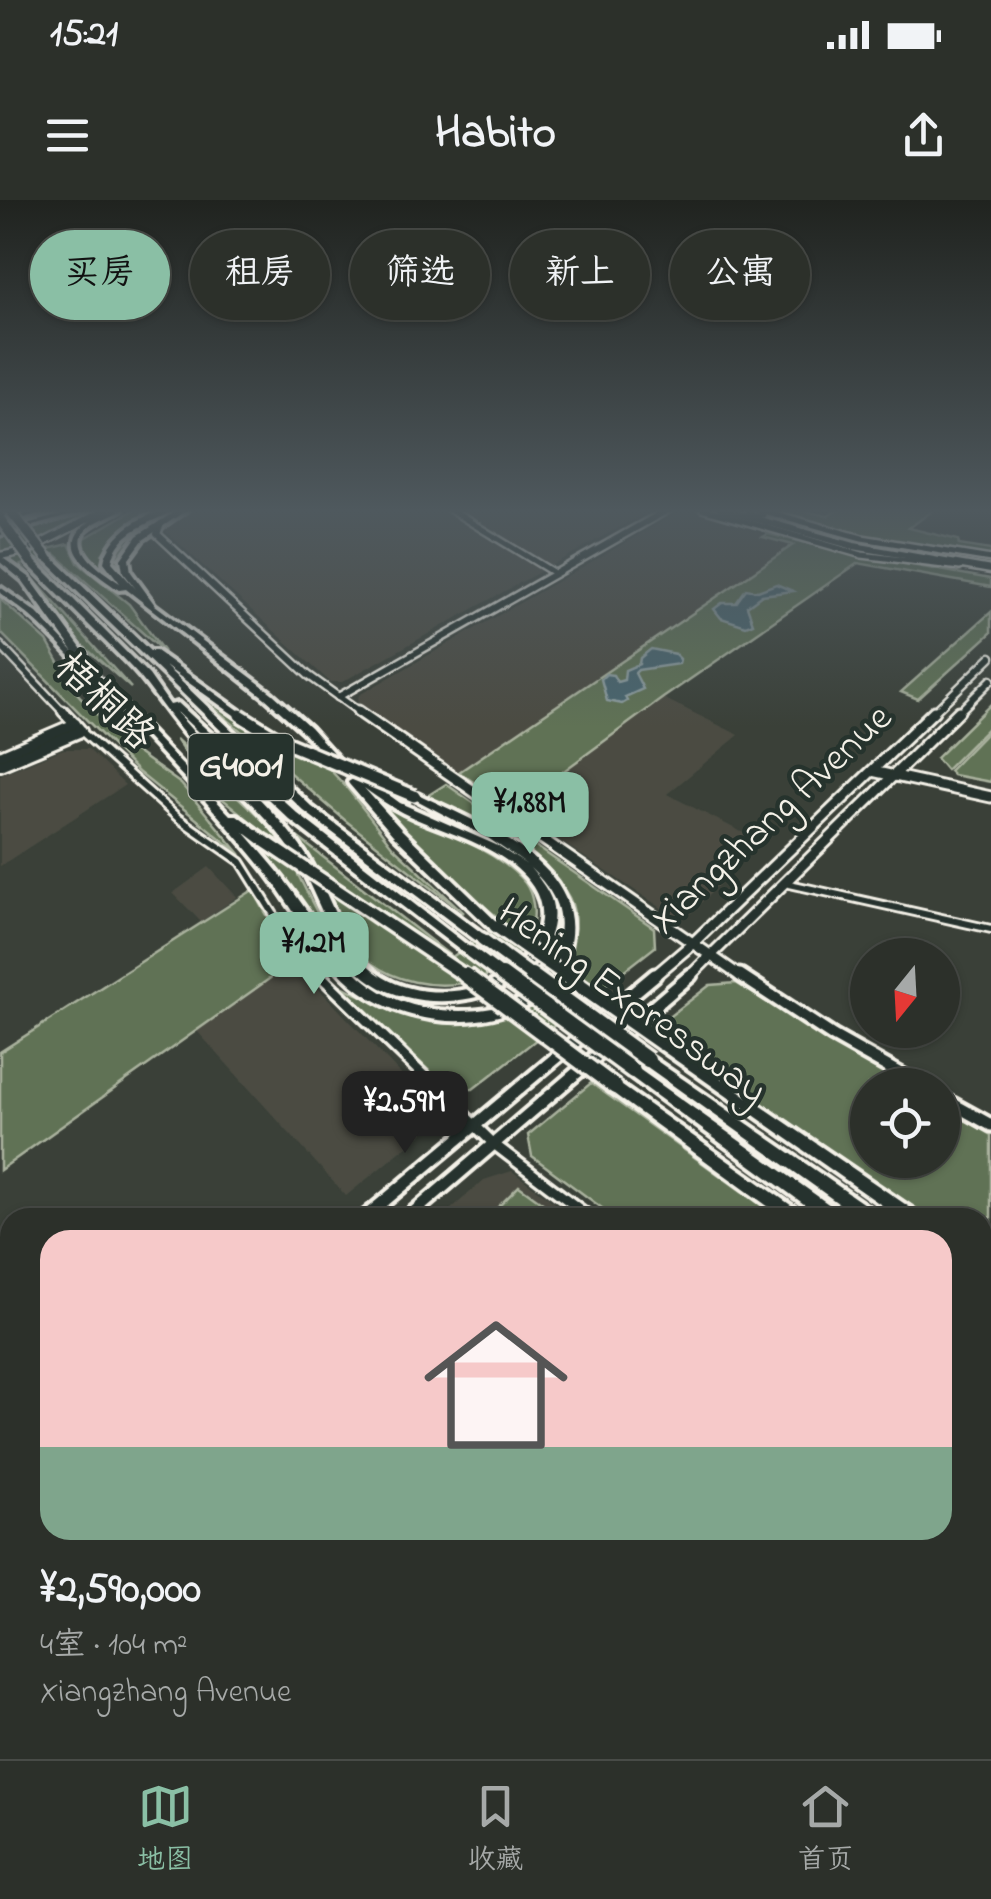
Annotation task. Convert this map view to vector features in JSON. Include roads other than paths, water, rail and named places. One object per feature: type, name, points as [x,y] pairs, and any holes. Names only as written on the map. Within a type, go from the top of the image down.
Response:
[{"type":"highway","points":[[28,582],[80,654],[90,676]]},
{"type":"highway","name":"Hening Expressway","points":[[52,582],[294,817],[470,952],[822,1208]]},
{"type":"highway","name":"Hening Expressway","points":[[71,582],[308,809],[648,1060],[858,1208]]},
{"type":"highway","points":[[115,582],[273,698],[334,759],[397,832],[495,926],[899,1208]]},
{"type":"highway","points":[[122,582],[132,595]]},
{"type":"highway","points":[[135,582],[156,610]]},
{"type":"highway","points":[[0,589],[34,615],[215,804],[289,895],[329,957],[388,1002],[411,1011],[490,1012],[532,998],[559,963],[568,917],[556,891],[511,849],[414,796],[282,741],[240,716],[114,626]]},
{"type":"highway","points":[[142,673],[197,743],[279,825],[312,873],[348,949],[377,979],[418,994],[455,994],[493,987],[529,960],[544,942],[548,911],[539,885],[526,870],[498,852],[401,808],[334,759]]},
{"type":"highway","points":[[215,804],[304,871],[446,961],[783,1208]]},
{"type":"main road","points":[[207,582],[308,676],[692,944],[833,1036],[890,1068]]},
{"type":"main road","points":[[338,697],[539,582]]},
{"type":"main road","name":"梧桐路","points":[[0,646],[78,728]]},
{"type":"main road","name":"Xiangzhang Avenue","points":[[376,1208],[692,944],[991,657]]},
{"type":"main road","name":"Xiangzhang Avenue","points":[[420,1208],[712,956],[991,680]]},
{"type":"main road","points":[[0,756],[78,728]]},
{"type":"main road","points":[[0,765],[78,728]]},
{"type":"main road","points":[[872,771],[991,797]]},
{"type":"main road","points":[[960,1108],[991,1125]]},
{"type":"street","name":"梧桐路","points":[[78,728],[178,818],[241,862],[296,950],[474,1126],[579,1208]]},
{"type":"street","points":[[786,884],[991,929]]},
{"type":"water","points":[[776,584],[793,591],[762,595],[747,606],[753,623],[746,626],[721,618],[714,609],[722,603],[736,603],[746,589],[758,591]]},
{"type":"water","points":[[651,649],[675,654],[679,664],[638,670],[635,673],[643,689],[625,697],[627,701],[622,704],[607,701],[601,679],[606,674],[613,675],[617,682],[624,680],[625,670],[639,664]]}]
